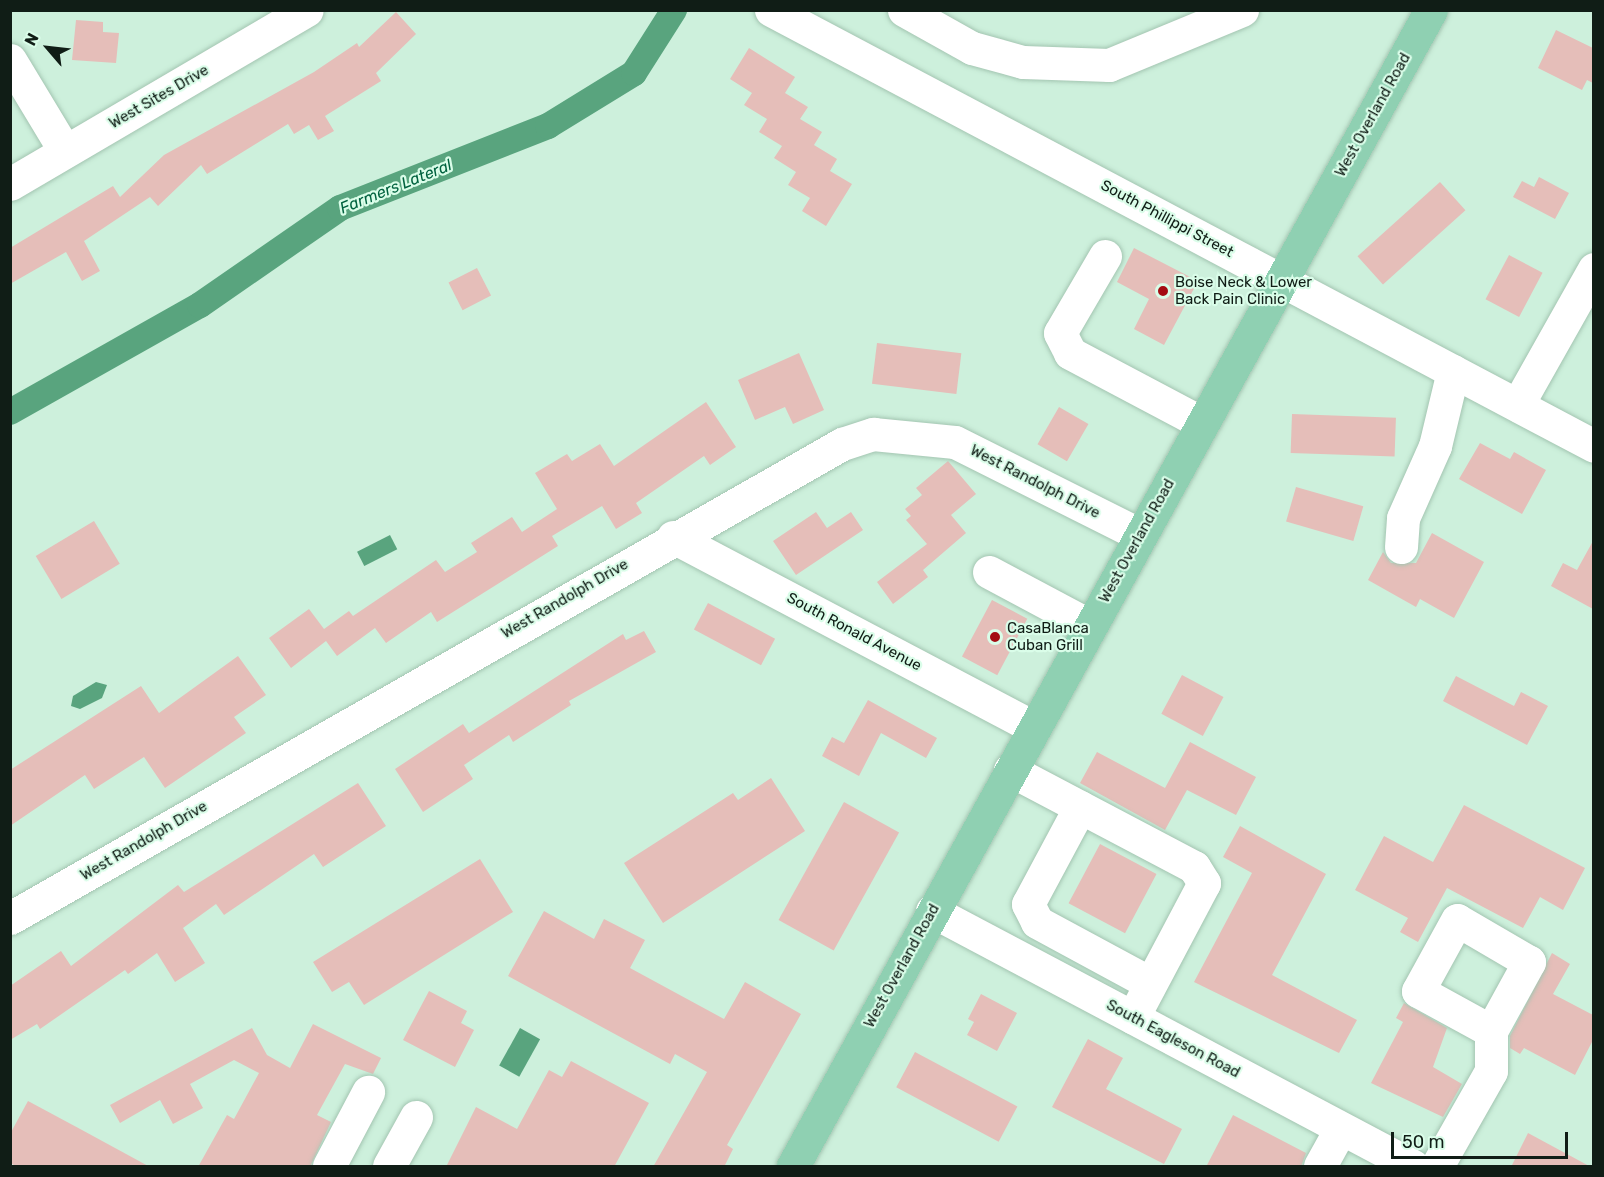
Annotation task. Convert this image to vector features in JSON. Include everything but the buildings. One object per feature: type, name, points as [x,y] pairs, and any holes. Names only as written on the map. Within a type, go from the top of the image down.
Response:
[{"type":"main road","name":"West Overland Road","points":[[793,1167],[932,911],[1431,10]]},
{"type":"street","name":"West Sites Drive","points":[[10,184],[307,10]]},
{"type":"street","name":"South Phillippi Street","points":[[771,10],[1518,404],[1593,446]]},
{"type":"street","points":[[904,10],[972,48],[1023,62],[1108,65],[1242,10]]},
{"type":"street","points":[[10,60],[65,151]]},
{"type":"street","points":[[1105,256],[1060,333],[1070,353],[1202,423]]},
{"type":"street","points":[[1518,404],[1593,269]]},
{"type":"street","points":[[1401,547],[1403,518],[1435,446],[1453,370]]},
{"type":"street","name":"West Randolph Drive","points":[[10,918],[673,537],[842,444],[873,434],[955,442],[1141,535]]},
{"type":"street","name":"South Ronald Avenue","points":[[673,537],[1034,727]]},
{"type":"street","points":[[989,572],[1090,626]]},
{"type":"street","points":[[1010,770],[1194,867],[1204,884],[1132,1017]]},
{"type":"street","points":[[1080,807],[1028,904],[1037,922],[1150,983]]},
{"type":"street","name":"South Eagleson Road","points":[[932,911],[1413,1167]]},
{"type":"street","points":[[1437,1167],[1491,1071],[1491,1031]]},
{"type":"street","points":[[329,1167],[368,1092]]},
{"type":"street","points":[[389,1167],[416,1117]]},
{"type":"street","points":[[1320,1167],[1341,1128]]},
{"type":"shaded area","points":[[390,535],[397,549],[364,566],[357,552]]},
{"type":"shaded area","points":[[96,682],[107,685],[102,698],[80,709],[71,706],[73,696]]},
{"type":"shaded area","points":[[520,1028],[540,1039],[519,1077],[499,1066]]},
{"type":"waterway","name":"Farmers Lateral","points":[[10,412],[200,305],[340,208],[548,126],[634,73],[674,10]]},
{"type":"place","name":"Boise Neck & Lower Back Pain Clinic","points":[[1163,291]]},
{"type":"place","name":"CasaBlanca Cuban Grill","points":[[995,637]]}]
